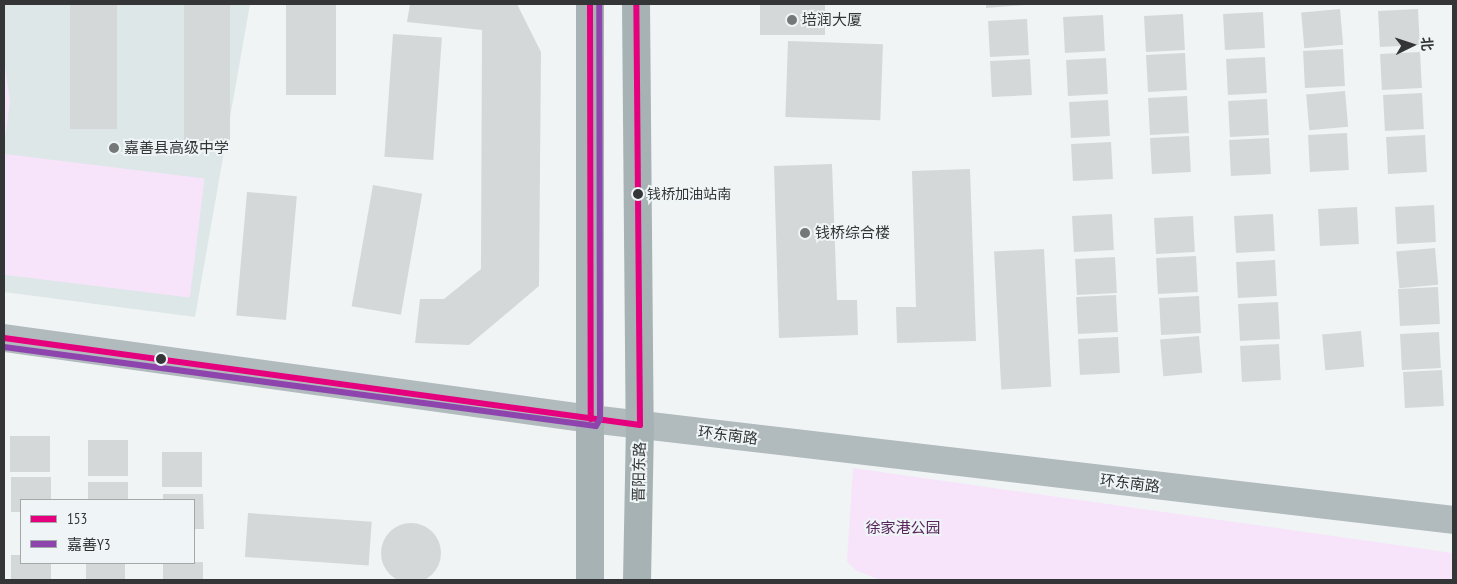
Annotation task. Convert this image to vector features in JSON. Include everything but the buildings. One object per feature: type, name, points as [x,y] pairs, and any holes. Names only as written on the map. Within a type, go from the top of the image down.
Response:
[{"type":"main road","points":[[590,4],[590,580]]},
{"type":"main road","name":"晋阳东路","points":[[636,4],[640,424],[638,580]]},
{"type":"street","name":"环东南路","points":[[4,338],[591,419],[1453,520]]},
{"type":"shaded area","name":"嘉善县高级中学","points":[[4,4],[250,4],[195,317],[4,292]]},
{"type":"green space","points":[[4,59],[10,102],[4,144]]},
{"type":"green space","points":[[5,154],[205,178],[190,298],[4,275]]},
{"type":"green space","name":"徐家港公园","points":[[853,468],[1453,553],[1453,580],[880,580],[855,570],[847,561]]},
{"type":"transit line","name":"153","points":[[590,4],[591,419]]},
{"type":"transit line","name":"嘉善Y3","points":[[4,347],[596,426],[600,419],[599,4]]},
{"type":"transit line","name":"153","points":[[4,338],[640,425],[636,4]]},
{"type":"place","name":"培润大厦","points":[[792,20]]},
{"type":"place","name":"嘉善县高级中学","points":[[114,148]]},
{"type":"place","name":"钱桥加油站南","points":[[638,194]]},
{"type":"place","name":"钱桥综合楼","points":[[805,233]]}]
